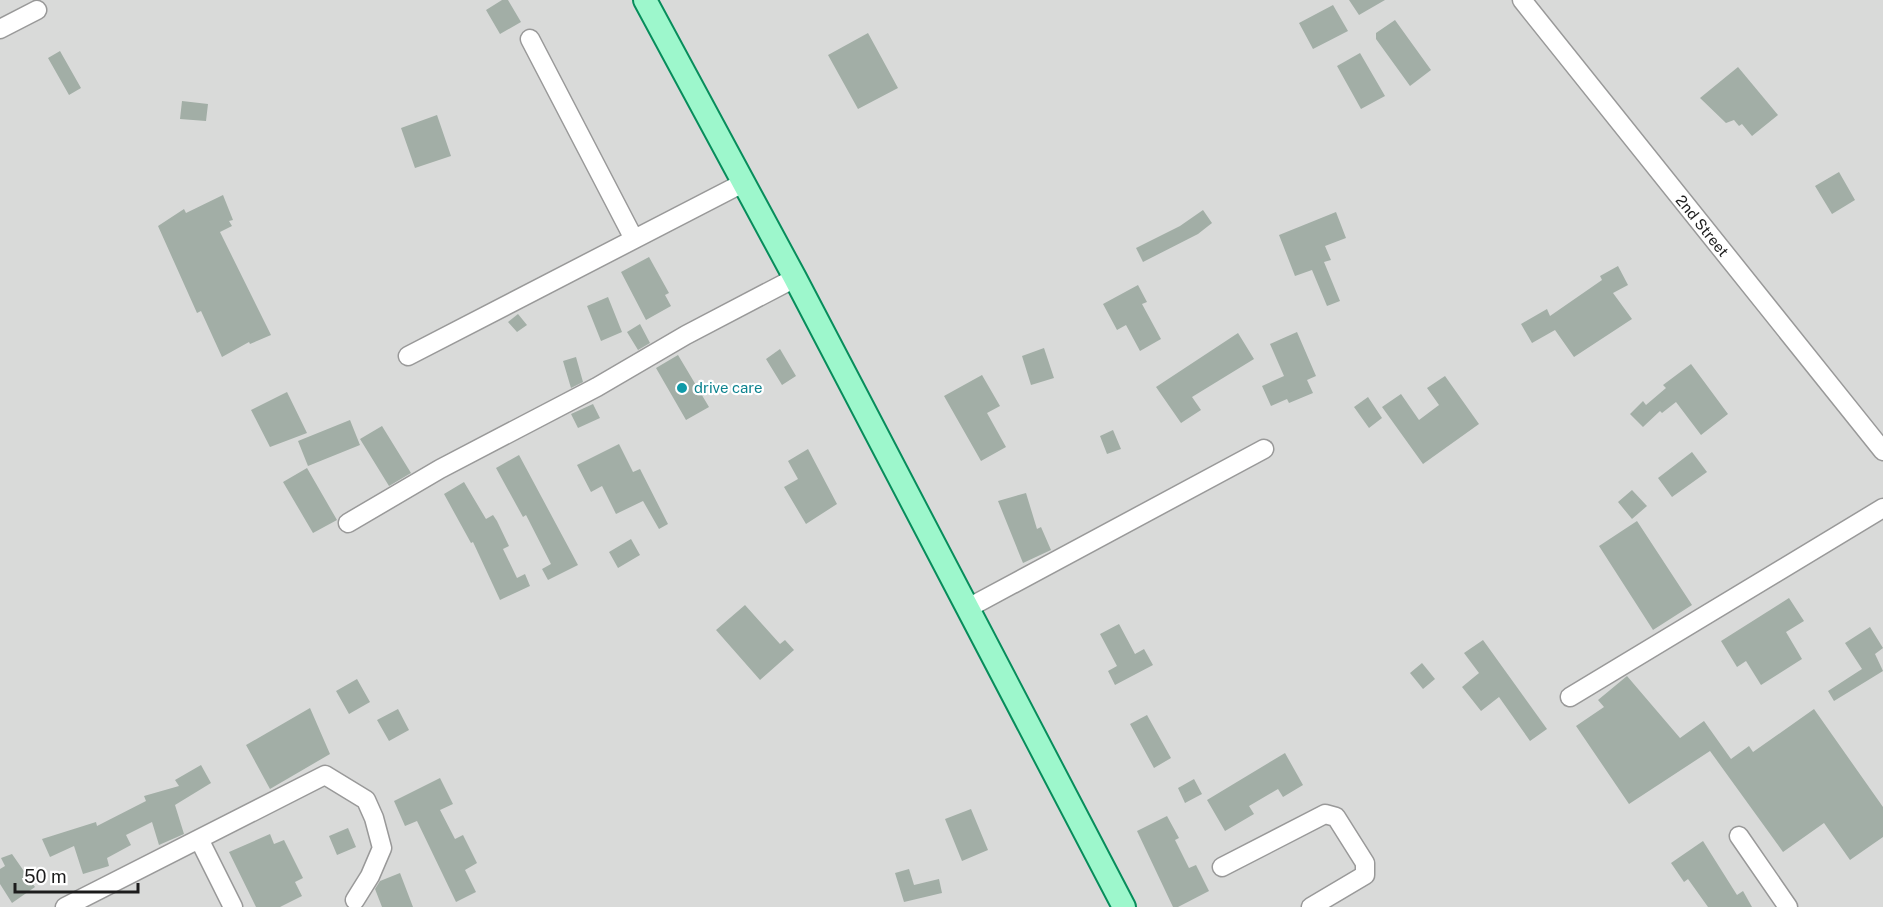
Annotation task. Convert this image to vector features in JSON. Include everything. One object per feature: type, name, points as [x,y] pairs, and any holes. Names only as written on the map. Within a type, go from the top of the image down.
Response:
[{"type":"main road","points":[[645,0],[795,278],[1124,907]]},
{"type":"street","name":"2nd Street","points":[[1522,0],[1883,451]]},
{"type":"street","points":[[0,29],[37,10]]},
{"type":"street","points":[[530,39],[634,239]]},
{"type":"street","points":[[408,356],[743,183]]},
{"type":"street","points":[[348,523],[440,470],[597,387],[686,335],[795,278]]},
{"type":"street","points":[[968,608],[1264,449]]},
{"type":"street","points":[[1570,697],[1883,508]]},
{"type":"street","points":[[64,907],[325,776],[366,800],[374,818],[381,848],[370,876],[355,900]]},
{"type":"street","points":[[1222,867],[1325,814],[1336,817],[1365,864],[1365,875],[1311,907]]},
{"type":"street","points":[[1739,836],[1788,907]]},
{"type":"street","points":[[199,839],[233,907]]},
{"type":"shaded area","points":[[0,0],[1883,0],[1883,907],[0,907]]},
{"type":"building","points":[[502,0],[508,0],[521,22],[500,34],[486,10]]},
{"type":"building","points":[[1349,0],[1385,0],[1359,15]]},
{"type":"building","points":[[1333,5],[1348,31],[1313,49],[1299,23]]},
{"type":"building","points":[[1395,20],[1431,70],[1410,86],[1376,39],[1376,33]]},
{"type":"building","points":[[868,33],[898,88],[858,109],[828,55]]},
{"type":"building","points":[[60,51],[81,88],[69,95],[48,58]]},
{"type":"building","points":[[1360,53],[1385,96],[1361,109],[1337,66]]},
{"type":"building","points":[[1738,67],[1778,115],[1752,136],[1742,124],[1739,126],[1734,120],[1726,123],[1700,98]]},
{"type":"building","points":[[182,101],[208,104],[206,121],[180,119]]},
{"type":"building","points":[[437,115],[451,156],[415,168],[401,128]]},
{"type":"building","points":[[1839,172],[1855,200],[1832,214],[1815,186]]},
{"type":"building","points":[[223,195],[233,220],[229,221],[232,226],[220,232],[271,335],[250,344],[249,342],[222,357],[201,311],[197,313],[158,226],[184,209],[186,213]]},
{"type":"building","points":[[1203,210],[1212,223],[1198,234],[1143,262],[1136,248],[1180,226]]},
{"type":"building","points":[[1336,212],[1346,238],[1325,246],[1331,260],[1324,262],[1340,301],[1327,306],[1312,270],[1295,276],[1279,235]]},
{"type":"building","points":[[649,257],[669,293],[665,295],[671,306],[646,320],[621,272]]},
{"type":"building","points":[[1618,266],[1628,285],[1613,293],[1632,319],[1574,357],[1555,330],[1532,343],[1521,324],[1547,309],[1550,316],[1602,280],[1600,276]]},
{"type":"building","points":[[1138,285],[1147,302],[1142,304],[1161,339],[1140,351],[1126,325],[1117,330],[1103,304]]},
{"type":"building","points":[[608,297],[622,332],[601,341],[587,306]]},
{"type":"building","points":[[518,314],[527,325],[517,332],[508,322]]},
{"type":"building","points":[[640,324],[650,343],[638,350],[627,332]]},
{"type":"building","points":[[1297,332],[1316,376],[1307,380],[1313,393],[1289,403],[1287,399],[1271,406],[1262,386],[1284,376],[1270,344]]},
{"type":"building","points":[[1238,333],[1254,359],[1192,397],[1201,410],[1181,423],[1156,387]]},
{"type":"building","points":[[1044,348],[1054,378],[1031,385],[1022,356]]},
{"type":"building","points":[[780,349],[796,376],[782,385],[766,359]]},
{"type":"building","name":"drive care","points":[[678,355],[709,407],[686,420],[656,368]]},
{"type":"building","points":[[576,357],[583,382],[571,388],[563,361]]},
{"type":"building","points":[[1691,364],[1728,414],[1701,435],[1676,402],[1662,413],[1660,411],[1643,427],[1630,414],[1643,401],[1646,405],[1666,388],[1663,385]]},
{"type":"building","points":[[982,375],[1000,406],[987,413],[1006,447],[981,461],[944,396]]},
{"type":"building","points":[[1445,376],[1479,424],[1423,464],[1382,407],[1401,394],[1419,420],[1439,405],[1427,388]]},
{"type":"building","points":[[287,392],[307,433],[270,447],[251,410]]},
{"type":"building","points":[[1368,397],[1382,418],[1369,428],[1354,407]]},
{"type":"building","points":[[593,404],[600,418],[578,428],[571,414]]},
{"type":"building","points":[[350,420],[360,445],[308,466],[298,441]]},
{"type":"building","points":[[382,426],[411,473],[389,486],[360,439]]},
{"type":"building","points":[[1113,430],[1121,449],[1107,454],[1100,436]]},
{"type":"building","points":[[619,444],[633,472],[640,469],[668,524],[659,529],[643,501],[616,514],[602,486],[591,492],[577,465]]},
{"type":"building","points":[[808,449],[837,504],[806,524],[784,487],[798,479],[788,461]]},
{"type":"building","points":[[1692,452],[1707,472],[1672,497],[1658,478]]},
{"type":"building","points":[[519,455],[578,565],[548,580],[542,569],[551,564],[526,515],[523,517],[496,468]]},
{"type":"building","points":[[307,468],[337,520],[313,533],[283,482]]},
{"type":"building","points":[[464,482],[486,519],[493,515],[497,521],[509,546],[503,549],[517,578],[525,574],[530,586],[500,600],[473,542],[471,543],[444,494]]},
{"type":"building","points":[[1632,490],[1647,506],[1632,519],[1618,502]]},
{"type":"building","points":[[1026,493],[1037,529],[1041,527],[1051,550],[1023,563],[998,501]]},
{"type":"building","points":[[1637,521],[1692,605],[1653,630],[1599,546]]},
{"type":"building","points":[[631,539],[640,555],[618,568],[609,552]]},
{"type":"building","points":[[1789,598],[1804,621],[1786,632],[1802,659],[1761,685],[1746,661],[1737,667],[1721,641]]},
{"type":"building","points":[[745,605],[780,644],[785,640],[794,650],[760,680],[716,630]]},
{"type":"building","points":[[1119,624],[1135,654],[1144,649],[1153,665],[1115,685],[1108,671],[1117,666],[1100,634]]},
{"type":"building","points":[[1870,627],[1883,648],[1875,654],[1883,671],[1834,701],[1828,691],[1862,669],[1845,643]]},
{"type":"building","points":[[1483,640],[1547,729],[1530,741],[1499,697],[1481,711],[1462,687],[1479,673],[1464,653]]},
{"type":"building","points":[[1422,663],[1435,679],[1423,689],[1410,673]]},
{"type":"building","points":[[1627,676],[1680,738],[1704,721],[1731,759],[1749,746],[1753,752],[1814,709],[1883,807],[1883,837],[1850,860],[1824,823],[1783,852],[1710,751],[1629,804],[1576,726],[1604,707],[1598,700]]},
{"type":"building","points":[[357,679],[370,702],[349,714],[336,691]]},
{"type":"building","points":[[310,708],[330,754],[270,789],[246,745]]},
{"type":"building","points":[[398,709],[409,730],[389,741],[377,720]]},
{"type":"building","points":[[1147,715],[1171,758],[1154,768],[1130,724]]},
{"type":"building","points":[[1285,753],[1303,785],[1283,797],[1278,789],[1249,806],[1254,814],[1225,831],[1207,800]]},
{"type":"building","points":[[201,765],[211,783],[175,805],[184,834],[159,845],[152,822],[126,835],[131,845],[107,858],[109,866],[83,874],[74,846],[50,857],[42,839],[96,822],[97,826],[146,801],[144,796],[179,786],[175,780]]},
{"type":"building","points":[[440,778],[453,804],[440,810],[455,839],[463,835],[477,863],[465,870],[476,892],[456,902],[417,821],[405,826],[394,801]]},
{"type":"building","points":[[1194,779],[1202,794],[1185,803],[1178,788]]},
{"type":"building","points":[[971,809],[988,850],[962,861],[945,819]]},
{"type":"building","points":[[1167,816],[1179,838],[1175,840],[1189,868],[1196,865],[1209,891],[1178,907],[1173,907],[1137,831]]},
{"type":"building","points":[[348,828],[356,847],[337,855],[329,836]]},
{"type":"building","points":[[270,834],[274,844],[284,840],[303,878],[295,882],[302,896],[280,907],[256,907],[229,852]]},
{"type":"building","points":[[1703,841],[1737,895],[1743,891],[1752,907],[1708,907],[1688,879],[1684,882],[1671,863]]},
{"type":"building","points":[[12,854],[35,887],[12,903],[0,884],[0,869],[5,866],[1,858]]},
{"type":"building","points":[[909,869],[914,885],[939,879],[942,893],[904,902],[895,873]]},
{"type":"building","points":[[400,873],[413,907],[382,907],[375,889],[380,881]]},
{"type":"place","name":"drive care","points":[[682,388]]}]
